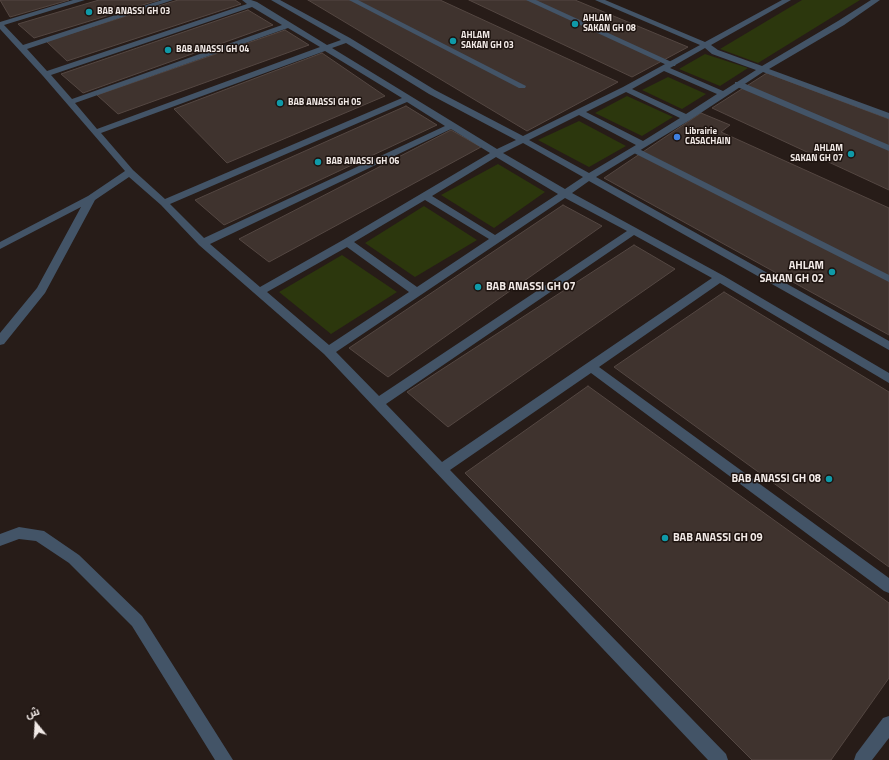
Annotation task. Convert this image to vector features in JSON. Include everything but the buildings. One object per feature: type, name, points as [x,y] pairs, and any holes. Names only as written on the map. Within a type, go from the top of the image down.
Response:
[{"type":"street","points":[[81,0],[0,25],[46,74],[130,172],[164,203],[203,243],[328,351],[720,760]]},
{"type":"street","points":[[22,48],[169,0]]},
{"type":"street","points":[[275,0],[347,40],[432,92],[523,140],[588,178],[889,346]]},
{"type":"street","points":[[353,0],[522,86]]},
{"type":"street","points":[[530,0],[672,64]]},
{"type":"street","points":[[259,292],[347,242],[496,153],[626,89],[787,0]]},
{"type":"street","points":[[328,351],[564,193],[876,0]]},
{"type":"street","points":[[603,1],[706,45],[715,52],[889,116]]},
{"type":"street","points":[[46,74],[250,2],[496,153],[564,193],[720,278],[889,379]]},
{"type":"street","points":[[70,102],[289,25]]},
{"type":"street","points":[[96,132],[347,40]]},
{"type":"street","points":[[664,68],[723,94]]},
{"type":"street","points":[[738,84],[889,148]]},
{"type":"street","points":[[626,89],[687,118]]},
{"type":"street","points":[[164,203],[407,99]]},
{"type":"street","points":[[579,112],[639,148],[889,279]]},
{"type":"street","points":[[203,243],[451,126]]},
{"type":"street","points":[[0,246],[91,198],[130,172]]},
{"type":"street","points":[[424,195],[495,239]]},
{"type":"street","points":[[0,341],[41,290],[91,198]]},
{"type":"street","points":[[378,403],[542,295],[634,231]]},
{"type":"street","points":[[347,242],[416,291]]},
{"type":"street","points":[[442,469],[720,278]]},
{"type":"street","points":[[591,367],[889,586]]},
{"type":"street","points":[[0,540],[19,533],[39,535],[74,559],[127,610],[137,621],[225,760]]},
{"type":"street","points":[[862,760],[889,724]]},
{"type":"green space","points":[[802,0],[860,0],[758,63],[720,49]]},
{"type":"green space","points":[[705,54],[748,68],[720,86],[679,69]]},
{"type":"green space","points":[[668,77],[706,94],[682,109],[642,90]]},
{"type":"green space","points":[[627,96],[673,117],[642,136],[595,113]]},
{"type":"green space","points":[[579,121],[626,146],[589,167],[538,140]]},
{"type":"green space","points":[[498,164],[545,192],[494,228],[441,195]]},
{"type":"green space","points":[[424,206],[477,240],[415,277],[365,243]]},
{"type":"green space","points":[[342,255],[397,292],[331,334],[279,292]]},
{"type":"place","name":"BAB ANASSI GH 03","points":[[89,12]]},
{"type":"place","name":"AHLAM SAKAN GH 08","points":[[575,24]]},
{"type":"place","name":"AHLAM SAKAN GH 03","points":[[453,41]]},
{"type":"place","name":"BAB ANASSI GH 04","points":[[168,50]]},
{"type":"place","name":"BAB ANASSI GH 05","points":[[280,103]]},
{"type":"place","name":"Librairie CASACHAIN","points":[[677,137]]},
{"type":"place","name":"AHLAM SAKAN GH 07","points":[[851,154]]},
{"type":"place","name":"BAB ANASSI GH 06","points":[[318,162]]},
{"type":"place","name":"AHLAM SAKAN GH 02","points":[[832,272]]},
{"type":"place","name":"BAB ANASSI GH 07","points":[[478,287]]},
{"type":"place","name":"BAB ANASSI GH 08","points":[[829,479]]},
{"type":"place","name":"BAB ANASSI GH 09","points":[[665,538]]}]
